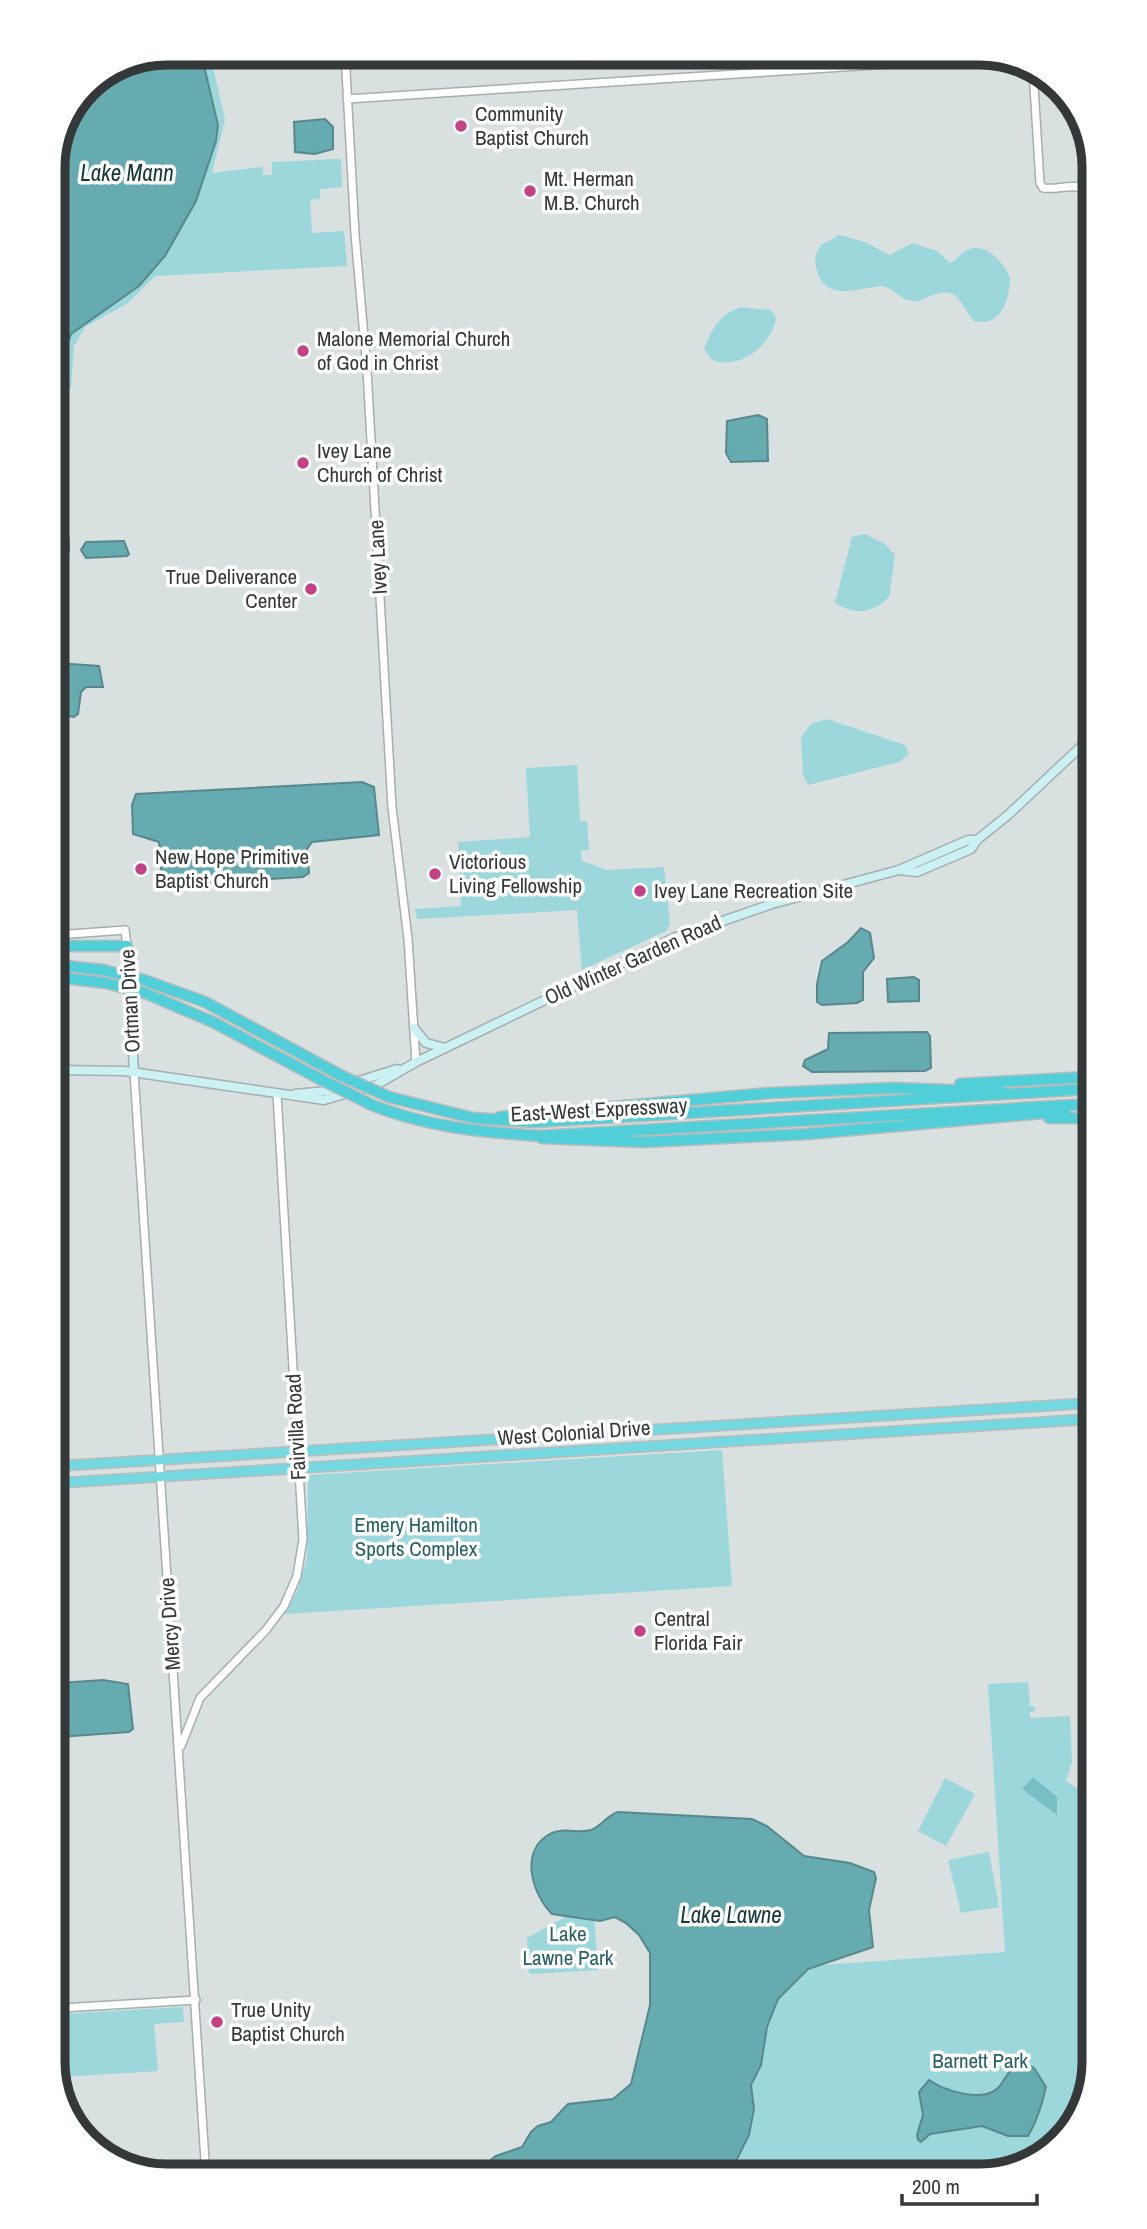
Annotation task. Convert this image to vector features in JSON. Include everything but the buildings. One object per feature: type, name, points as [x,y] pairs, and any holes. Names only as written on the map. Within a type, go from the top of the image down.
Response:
[{"type":"highway","points":[[65,946],[127,946]]},
{"type":"highway","name":"East-West Expressway","points":[[65,966],[103,970],[144,980],[205,1002],[342,1076],[389,1097],[445,1113],[489,1119],[560,1121],[1082,1089]]},
{"type":"highway","name":"East-West Expressway","points":[[65,978],[145,993],[213,1022],[372,1105],[424,1123],[461,1131],[539,1136],[667,1126],[1082,1106]]},
{"type":"highway","points":[[932,1089],[961,1084],[1082,1076]]},
{"type":"highway","points":[[489,1119],[760,1094],[932,1089],[990,1090],[1009,1094]]},
{"type":"highway","points":[[539,1136],[550,1140],[657,1142],[807,1134],[1034,1115],[1082,1107]]},
{"type":"highway","points":[[1034,1115],[1053,1119],[1082,1118]]},
{"type":"highway","name":"West Colonial Drive","points":[[65,1466],[1082,1404]]},
{"type":"highway","points":[[933,1429],[938,1424],[968,1421],[971,1410]]},
{"type":"highway","points":[[1055,1421],[1082,1415]]},
{"type":"highway","points":[[850,1433],[854,1424],[871,1422],[878,1416]]},
{"type":"highway","points":[[804,1436],[809,1432],[835,1430],[839,1418]]},
{"type":"highway","name":"West Colonial Drive","points":[[65,1483],[1082,1420]]},
{"type":"highway","points":[[600,1433],[601,1449]]},
{"type":"main road","name":"Old Winter Garden Road","points":[[65,1070],[134,1072],[277,1094],[327,1091],[416,1062],[676,937],[772,904],[902,871],[973,840],[1008,815],[1082,746]]},
{"type":"main road","name":"Old Winter Garden Road","points":[[902,871],[917,872],[938,865],[971,849],[973,840]]},
{"type":"main road","name":"Ortman Drive","points":[[127,946],[134,1072]]},
{"type":"main road","points":[[414,1028],[425,1043],[444,1048]]},
{"type":"street","name":"Ivey Lane","points":[[346,65],[355,234],[367,370],[392,807],[408,939],[416,1062]]},
{"type":"street","points":[[347,99],[875,65]]},
{"type":"street","points":[[1033,80],[1038,176],[1043,188],[1082,187]]},
{"type":"street","name":"Ortman Drive","points":[[65,934],[125,930],[127,946]]},
{"type":"street","name":"Mercy Drive","points":[[134,1072],[205,2164]]},
{"type":"street","name":"Fairvilla Road","points":[[179,1751],[188,1721],[200,1699],[218,1677],[266,1630],[292,1589],[300,1561],[303,1539],[277,1094]]},
{"type":"street","points":[[177,1725],[188,1721]]},
{"type":"street","points":[[65,2008],[196,2000]]},
{"type":"green space","points":[[203,65],[213,65],[225,120],[212,173],[263,167],[263,175],[272,175],[272,162],[341,159],[342,187],[320,189],[320,199],[310,200],[312,233],[344,231],[347,266],[155,276],[128,303],[85,327],[74,346],[71,388],[65,396],[65,353],[71,333],[139,286],[65,283],[65,192],[201,185],[218,125]]},
{"type":"green space","points":[[839,235],[865,242],[890,255],[912,243],[937,251],[950,263],[967,250],[974,248],[987,251],[998,259],[1010,277],[1006,302],[997,316],[983,322],[974,321],[951,293],[938,293],[914,301],[904,299],[882,286],[848,291],[829,288],[822,282],[817,271],[815,256],[821,245]]},
{"type":"green space","points":[[741,307],[770,310],[776,317],[769,337],[744,358],[733,362],[712,360],[704,349],[714,328],[727,314]]},
{"type":"green space","points":[[865,534],[885,544],[895,555],[889,597],[870,610],[849,610],[835,603],[852,537]]},
{"type":"green space","points":[[827,719],[905,745],[909,754],[899,762],[808,785],[803,775],[801,737],[811,724]]},
{"type":"green space","points":[[577,765],[580,821],[587,821],[589,850],[581,850],[582,861],[607,870],[664,867],[670,924],[666,931],[582,970],[577,910],[417,919],[415,909],[461,906],[458,842],[530,837],[526,768]]},
{"type":"green space","name":"Emery Hamilton Sports Complex","points":[[722,1450],[732,1586],[285,1614],[297,1591],[307,1558],[308,1475]]},
{"type":"green space","name":"Barnett Park","points":[[1028,1682],[1030,1706],[1034,1706],[1035,1711],[1030,1712],[1030,1718],[1070,1716],[1072,1762],[1066,1781],[1082,1792],[1082,2062],[1077,2095],[1072,2108],[1048,2139],[1019,2157],[1000,2162],[707,2164],[766,1969],[1005,1952],[988,1684]]},
{"type":"green space","points":[[945,1778],[975,1794],[946,1846],[918,1831]]},
{"type":"green space","points":[[989,1852],[999,1907],[961,1913],[948,1860]]},
{"type":"green space","name":"Lake Lawne Park","points":[[593,1902],[598,1970],[529,1974],[527,1938]]},
{"type":"green space","points":[[183,2007],[184,2022],[154,2024],[158,2071],[66,2077],[65,2014]]},
{"type":"shaded area","points":[[1033,1777],[1057,1797],[1057,1815],[1022,1789]]},
{"type":"water","name":"Lake Mann","points":[[166,65],[204,65],[218,125],[216,141],[196,201],[165,256],[139,286],[71,334],[65,352],[65,160],[72,128],[95,95],[128,72]]},
{"type":"water","points":[[325,119],[333,127],[333,149],[315,154],[295,152],[294,122]]},
{"type":"water","points":[[758,415],[767,419],[768,461],[731,462],[726,453],[727,421]]},
{"type":"water","points":[[65,522],[69,539],[65,564]]},
{"type":"water","points":[[124,541],[129,554],[127,556],[86,558],[81,550],[86,542]]},
{"type":"water","points":[[65,664],[99,666],[103,687],[86,687],[81,692],[78,714],[74,717],[65,716]]},
{"type":"water","points":[[362,782],[374,787],[379,835],[312,842],[307,849],[309,873],[303,877],[168,885],[162,880],[159,842],[133,834],[132,805],[136,794]]},
{"type":"water","points":[[861,928],[870,933],[874,958],[863,972],[863,1000],[857,1003],[822,1005],[817,1002],[817,984],[822,961],[848,942]]},
{"type":"water","points":[[914,977],[919,980],[919,1001],[888,1002],[887,979]]},
{"type":"water","points":[[927,1032],[930,1036],[931,1068],[925,1071],[812,1072],[803,1066],[805,1060],[828,1049],[829,1033]]},
{"type":"water","points":[[103,1680],[128,1684],[133,1729],[129,1732],[65,1737],[65,1683]]},
{"type":"water","name":"Lake Lawne","points":[[618,1812],[752,1819],[767,1826],[804,1856],[850,1863],[874,1872],[876,1878],[869,1910],[873,1947],[808,1969],[778,1999],[767,2027],[761,2065],[751,2085],[754,2109],[749,2135],[734,2164],[486,2164],[496,2156],[522,2147],[531,2132],[538,2126],[551,2122],[568,2104],[613,2099],[631,2084],[650,2005],[650,1953],[639,1935],[615,1917],[600,1921],[552,1914],[539,1895],[532,1872],[532,1860],[541,1840],[557,1831],[591,1830]]},
{"type":"water","points":[[1025,2063],[1034,2068],[1046,2087],[1039,2113],[1028,2136],[1008,2136],[982,2126],[930,2134],[921,2142],[918,2140],[923,2115],[919,2092],[929,2080],[964,2094],[984,2094],[999,2087],[1012,2069]]},
{"type":"place","name":"Community Baptist Church","points":[[461,126]]},
{"type":"place","name":"Mt. Herman M.B. Church","points":[[530,191]]},
{"type":"place","name":"Malone Memorial Church of God in Christ","points":[[303,351]]},
{"type":"place","name":"Ivey Lane Church of Christ","points":[[303,463]]},
{"type":"place","name":"True Deliverance Center","points":[[311,589]]},
{"type":"place","name":"New Hope Primitive Baptist Church","points":[[141,869]]},
{"type":"place","name":"Victorious Living Fellowship","points":[[435,874]]},
{"type":"place","name":"Ivey Lane Recreation Site","points":[[640,891]]},
{"type":"place","name":"Central Florida Fair","points":[[640,1631]]},
{"type":"place","name":"True Unity Baptist Church","points":[[217,2022]]}]
